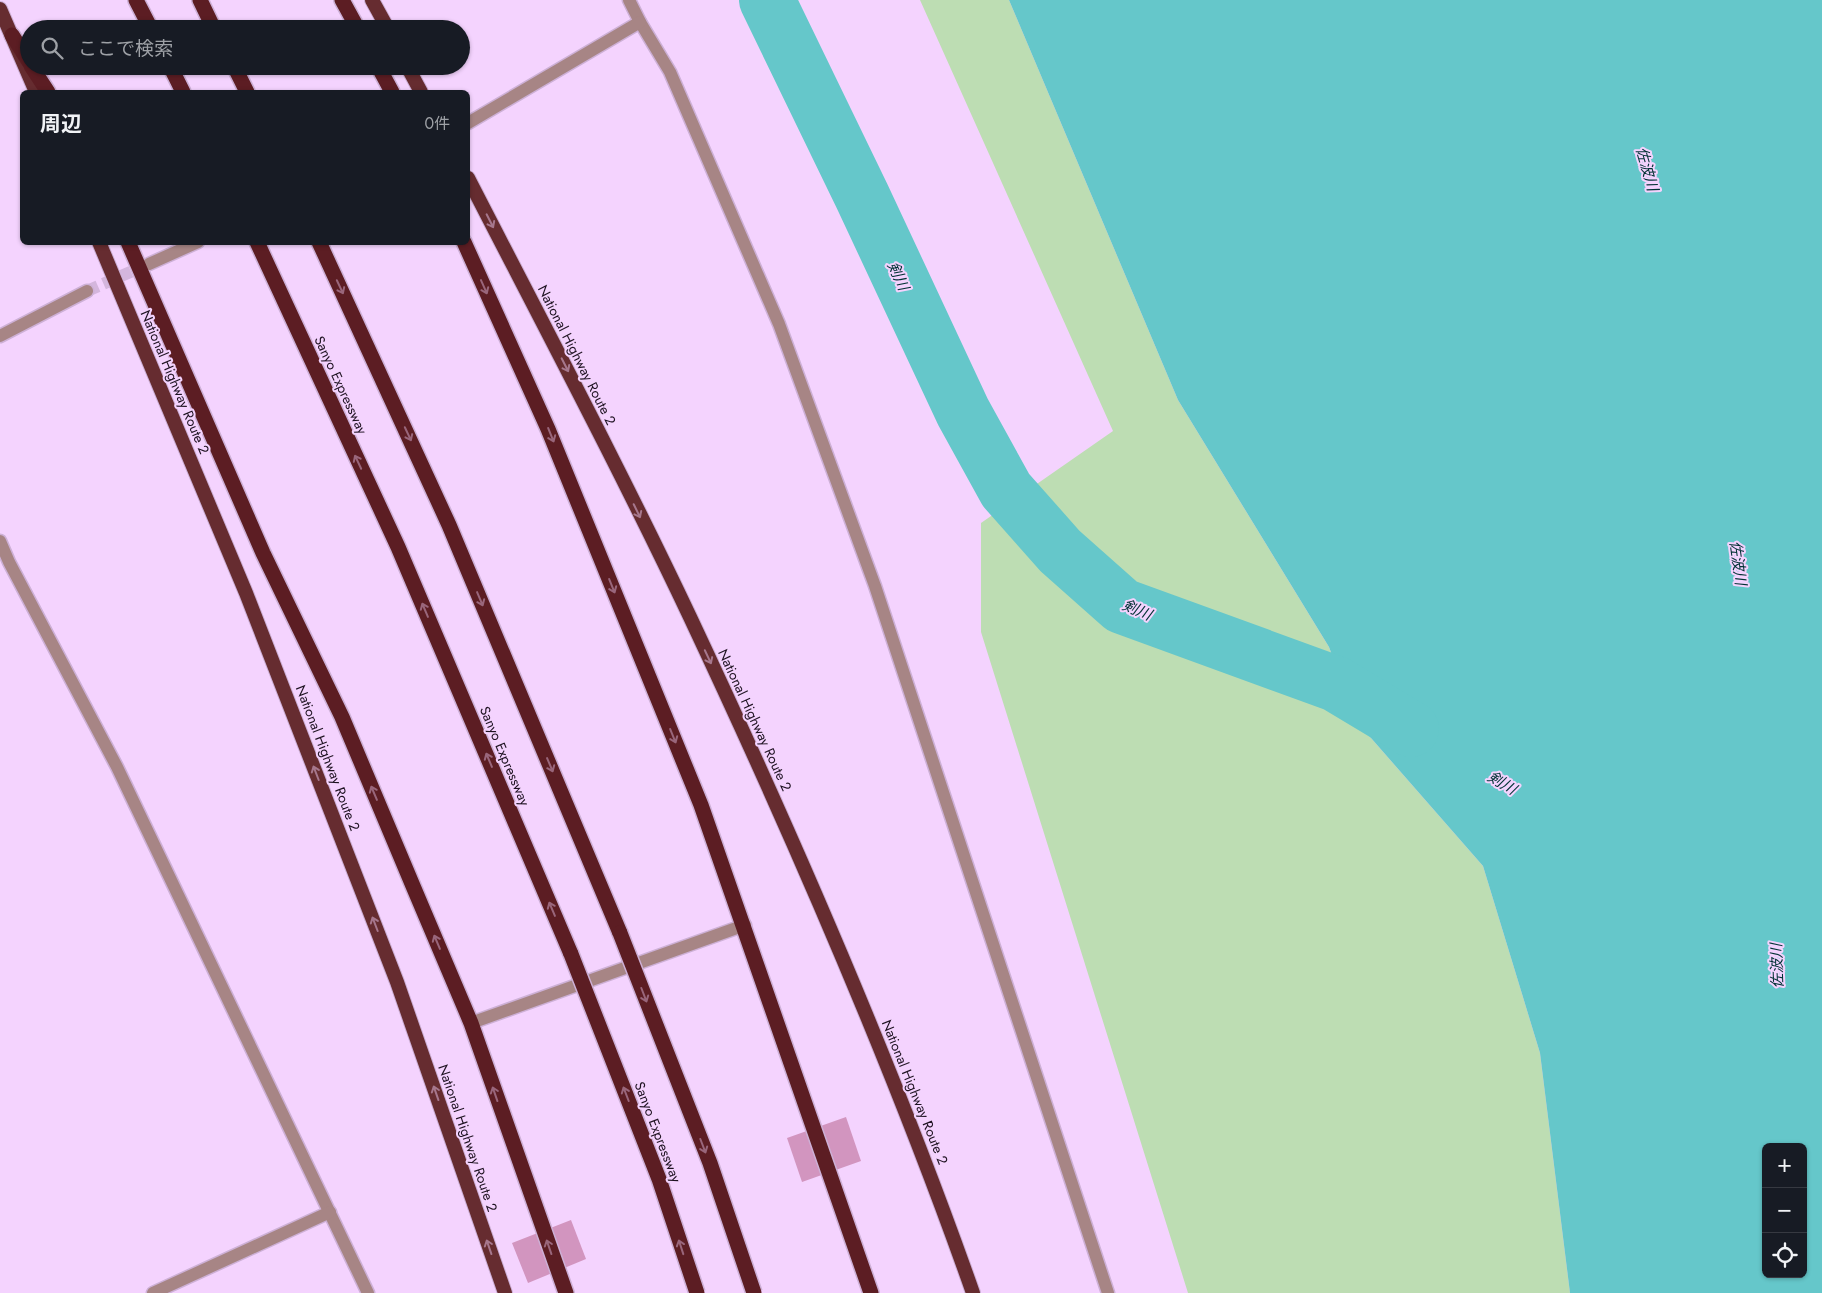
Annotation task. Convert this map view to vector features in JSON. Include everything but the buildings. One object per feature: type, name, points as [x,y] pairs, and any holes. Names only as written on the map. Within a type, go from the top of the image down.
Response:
[{"type":"highway","points":[[136,0],[146,20]]},
{"type":"highway","points":[[200,0],[210,20]]},
{"type":"highway","points":[[342,0],[353,20]]},
{"type":"highway","points":[[372,0],[383,20]]},
{"type":"highway","points":[[0,9],[20,54]]},
{"type":"highway","points":[[12,35],[20,48]]},
{"type":"highway","points":[[29,75],[35,90]]},
{"type":"highway","points":[[37,75],[47,90]]},
{"type":"highway","points":[[174,75],[182,90]]},
{"type":"highway","points":[[238,75],[246,90]]},
{"type":"highway","points":[[383,75],[391,90]]},
{"type":"highway","points":[[412,75],[420,90]]},
{"type":"highway","name":"National Highway Route 2","points":[[470,182],[575,386],[689,615],[781,814],[855,986],[938,1194],[973,1293]]},
{"type":"highway","name":"National Highway Route 2","points":[[100,245],[246,593],[394,973],[505,1293]]},
{"type":"highway","points":[[129,245],[263,553],[342,717],[471,1023],[566,1293]]},
{"type":"highway","name":"Sanyo Expressway","points":[[258,245],[398,547],[572,954],[659,1179],[697,1293]]},
{"type":"highway","points":[[320,245],[450,525],[620,933],[710,1163],[754,1293]]},
{"type":"highway","points":[[465,245],[548,429],[701,805],[745,925],[871,1293]]},
{"type":"street","points":[[629,0],[670,72],[779,324],[875,586],[1108,1293]]},
{"type":"street","points":[[470,122],[640,22]]},
{"type":"street","points":[[149,264],[191,245]]},
{"type":"street","points":[[0,336],[87,291]]},
{"type":"street","points":[[0,541],[9,562],[117,767],[368,1293]]},
{"type":"street","points":[[471,1023],[745,925]]},
{"type":"street","points":[[153,1293],[330,1212]]},
{"type":"shaded area","points":[[920,0],[1009,0],[1178,400],[1329,647],[1357,722],[1483,866],[1540,1053],[1570,1293],[1188,1293],[981,632],[981,523],[1113,431]]},
{"type":"water","name":"佐波川","points":[[1009,0],[1822,0],[1822,1293],[1570,1293],[1540,1053],[1483,866],[1357,722],[1329,647],[1178,400]]},
{"type":"waterway","name":"剣川","points":[[767,0],[862,196],[963,412],[1006,490],[1060,551],[1122,606],[1336,684],[1411,729]]},
{"type":"tunnel","points":[[87,291],[146,265]]}]
